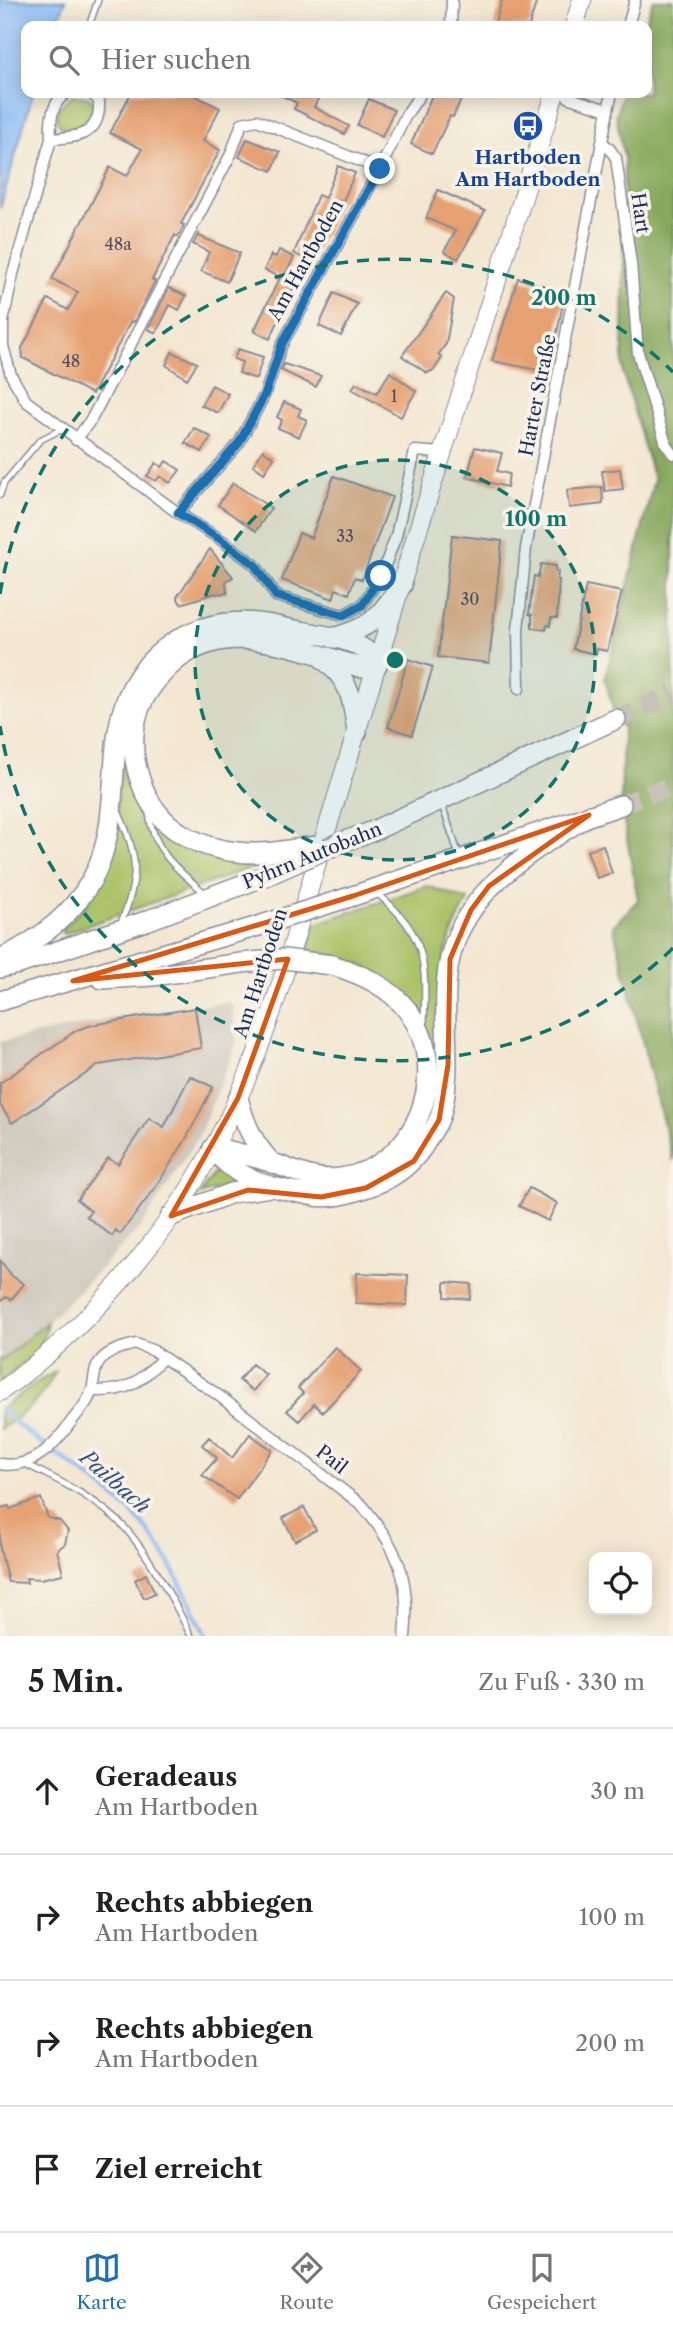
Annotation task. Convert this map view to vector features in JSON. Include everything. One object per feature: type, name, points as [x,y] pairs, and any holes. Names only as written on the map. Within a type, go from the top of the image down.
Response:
[{"type":"highway","points":[[333,638],[362,629],[374,621],[402,585]]},
{"type":"highway","points":[[0,959],[15,952],[62,919],[92,879],[107,838],[120,717],[138,677],[152,660],[184,635],[203,628],[234,622],[268,624],[333,638],[367,651],[377,665],[362,668],[266,642],[236,639],[205,645],[176,660],[157,678],[138,713],[135,759],[143,790],[161,815],[182,834],[213,847],[248,854],[342,842]]},
{"type":"highway","points":[[316,654],[342,676],[354,706],[357,732]]},
{"type":"highway","name":"Pyhrn Autobahn","points":[[0,968],[118,930],[268,875],[373,831],[615,719]]},
{"type":"highway","points":[[0,1002],[353,896],[621,805]]},
{"type":"highway","points":[[213,1148],[232,1170],[270,1188],[321,1197],[346,1194],[384,1181],[414,1161],[439,1120],[446,1091],[447,982],[457,935],[489,886],[536,849],[589,815]]},
{"type":"highway","points":[[73,981],[153,976],[284,959],[332,965],[360,974],[389,992],[409,1012],[423,1043],[428,1075],[423,1108],[409,1136],[379,1163],[341,1178],[305,1177],[273,1163],[234,1151],[213,1148]]},
{"type":"highway","points":[[238,1098],[249,1134],[259,1150],[273,1163]]},
{"type":"highway","points":[[171,1216],[232,1193],[270,1188]]},
{"type":"main road","points":[[576,21],[582,0]]},
{"type":"main road","name":"Am Hartboden","points":[[0,1392],[37,1364],[88,1318],[149,1247],[213,1148],[238,1098],[275,1003],[442,453],[553,98]]},
{"type":"street","points":[[451,21],[452,0]]},
{"type":"street","points":[[629,21],[635,0]]},
{"type":"street","points":[[59,98],[55,105],[50,125],[51,138],[13,274],[3,322],[3,346],[11,375],[26,401],[76,440],[255,565],[276,596],[343,615],[362,605],[381,576],[396,536],[415,451],[442,453]]},
{"type":"street","points":[[51,138],[82,135],[94,127],[100,114],[99,101],[96,98]]},
{"type":"street","name":"Am Hartboden","points":[[178,513],[239,443],[265,394],[282,344],[418,98]]},
{"type":"street","points":[[570,98],[608,110]]},
{"type":"street","name":"Harter Straße","points":[[519,688],[518,630],[526,548],[611,98]]},
{"type":"street","points":[[76,440],[92,418],[225,165],[242,123],[257,120],[380,169]]},
{"type":"street","name":"Hart","points":[[603,143],[616,158],[631,264],[638,353],[666,444],[673,454]]},
{"type":"street","name":"Pail","points":[[0,1464],[24,1464],[47,1451],[65,1432],[92,1391],[93,1374],[100,1361],[110,1353],[136,1344],[163,1358],[260,1426],[362,1505],[379,1526],[397,1556],[407,1611],[405,1636]]},
{"type":"street","points":[[92,1391],[109,1391],[136,1385],[163,1358]]},
{"type":"lane","points":[[91,21],[98,0]]},
{"type":"lane","points":[[0,495],[4,483],[40,440],[62,429]]},
{"type":"lane","points":[[148,796],[150,827],[161,852],[209,897]]},
{"type":"lane","points":[[112,798],[130,838],[136,871],[130,902],[118,930]]},
{"type":"lane","points":[[440,800],[460,858]]},
{"type":"lane","points":[[373,889],[399,912],[418,942],[425,968],[423,1043]]},
{"type":"lane","points":[[24,1464],[100,1507],[125,1529],[149,1562],[191,1636]]},
{"type":"highlighted area","points":[[589,815],[489,886],[471,910],[450,959],[448,1065],[439,1120],[414,1161],[366,1188],[321,1197],[248,1190],[171,1216],[238,1098],[288,959],[73,981],[353,896]]},
{"type":"shaded area","points":[[231,1002],[237,1042],[198,1137],[143,1224],[56,1314],[4,1359],[0,1359],[0,1042],[135,1014]]},
{"type":"green space","points":[[653,0],[673,0],[673,1161],[613,926],[638,900],[621,805],[623,727],[616,719],[605,679],[654,480],[623,373],[624,158],[616,114],[621,98],[652,98],[652,21],[646,21]]},
{"type":"green space","points":[[70,98],[89,98],[95,109],[86,123],[72,128],[61,127],[57,118],[62,105]]},
{"type":"green space","points":[[244,629],[279,633],[349,651],[360,655],[361,660],[265,635],[206,639],[163,662],[137,699],[128,742],[136,786],[162,824],[207,851],[270,859],[266,863],[63,934],[62,928],[88,902],[106,869],[113,844],[123,739],[128,713],[137,689],[152,667],[171,649],[206,634]]},
{"type":"green space","points":[[427,886],[468,900],[450,939],[442,970],[438,1005],[440,1078],[429,1120],[419,1138],[405,1154],[389,1168],[370,1178],[350,1186],[328,1189],[291,1185],[292,1180],[350,1180],[394,1160],[423,1127],[436,1085],[431,1041],[409,1000],[368,968],[307,951],[315,924]]},
{"type":"green space","points":[[217,1169],[242,1181],[200,1195],[201,1192]]},
{"type":"green space","points":[[47,1322],[41,1348],[0,1383],[0,1359],[4,1359]]},
{"type":"green space","points":[[55,1372],[46,1389],[32,1404],[0,1429],[0,1410],[31,1386]]},
{"type":"water","points":[[0,0],[66,0],[58,21],[21,21],[21,98],[32,98],[0,209]]},
{"type":"building","points":[[502,0],[537,0],[531,21],[496,21]]},
{"type":"building","points":[[128,98],[200,98],[220,108],[203,141],[220,150],[181,224],[184,225],[178,237],[175,235],[152,280],[155,281],[134,322],[131,321],[92,394],[23,358],[22,348],[48,299],[68,310],[78,292],[52,279],[110,167],[127,176],[142,149],[110,133]]},
{"type":"building","points":[[286,98],[318,98],[314,107],[349,126],[344,134],[294,109],[297,103]]},
{"type":"building","points":[[431,98],[462,98],[432,154],[411,144]]},
{"type":"building","points":[[369,99],[394,110],[382,137],[357,125]]},
{"type":"building","points":[[247,139],[280,152],[272,171],[239,157]]},
{"type":"building","points":[[338,166],[355,173],[310,262],[294,253],[318,195],[325,198]]},
{"type":"building","points":[[438,190],[485,211],[458,259],[444,251],[456,231],[426,218]]},
{"type":"building","points":[[199,233],[199,236],[240,253],[227,282],[201,271],[209,252],[193,244]]},
{"type":"building","points":[[279,250],[294,257],[286,274],[298,279],[270,339],[254,331],[280,277],[264,270],[271,255],[276,257]]},
{"type":"building","points":[[518,278],[565,294],[549,372],[492,361]]},
{"type":"building","points":[[169,288],[186,296],[179,310],[170,305],[156,333],[148,329]]},
{"type":"building","points":[[334,293],[357,304],[341,336],[319,326]]},
{"type":"building","points":[[446,293],[454,299],[446,344],[438,355],[442,358],[434,370],[427,373],[402,356]]},
{"type":"building","points":[[238,349],[263,357],[256,379],[239,373],[242,362],[234,359]]},
{"type":"building","points":[[172,352],[197,363],[187,379],[166,365]]},
{"type":"building","points":[[284,364],[321,376],[316,387],[281,370]]},
{"type":"building","points":[[390,372],[416,391],[401,417],[352,389],[356,383],[377,393]]},
{"type":"building","points":[[212,385],[228,394],[218,413],[201,405]]},
{"type":"building","points":[[284,402],[301,409],[298,416],[307,420],[299,437],[278,428],[282,420],[277,417]]},
{"type":"building","points":[[194,428],[211,437],[202,452],[185,443]]},
{"type":"building","points":[[475,447],[502,453],[497,471],[509,474],[507,487],[467,477]]},
{"type":"building","points":[[263,450],[274,458],[264,473],[253,465]]},
{"type":"building","points":[[166,461],[180,470],[170,483],[160,476],[156,481],[147,476],[156,463],[162,467]]},
{"type":"building","points":[[620,469],[623,489],[605,491],[602,471]]},
{"type":"building","points":[[334,476],[392,497],[362,580],[355,577],[349,594],[336,589],[333,599],[282,580],[299,533],[311,538]]},
{"type":"building","points":[[233,483],[271,508],[256,531],[218,505]]},
{"type":"building","points":[[602,487],[603,504],[569,508],[567,490]]},
{"type":"building","points":[[452,535],[502,541],[489,663],[438,657]]},
{"type":"building","points":[[210,549],[233,577],[226,581],[227,593],[212,594],[181,604],[177,597]]},
{"type":"building","points":[[541,564],[556,566],[559,580],[557,618],[551,618],[550,626],[547,625],[546,630],[532,628],[532,615],[529,614],[534,576],[538,577]]},
{"type":"building","points":[[586,585],[622,592],[607,651],[597,649],[596,654],[573,649]]},
{"type":"building","points":[[408,659],[433,667],[412,735],[388,727]]},
{"type":"building","points":[[603,845],[612,873],[597,878],[587,851]]},
{"type":"building","points":[[195,1008],[201,1048],[99,1065],[12,1123],[0,1105],[0,1083],[77,1030],[92,1025]]},
{"type":"building","points":[[190,1076],[213,1087],[185,1141],[153,1191],[120,1234],[116,1230],[112,1236],[86,1216],[91,1211],[77,1200],[108,1158],[118,1164],[149,1118],[164,1127]]},
{"type":"building","points":[[529,1188],[557,1203],[548,1221],[519,1206]]},
{"type":"building","points":[[0,1260],[12,1276],[24,1284],[11,1300],[6,1297],[0,1302]]},
{"type":"building","points":[[357,1273],[408,1275],[407,1305],[356,1303]]},
{"type":"building","points":[[445,1282],[471,1284],[470,1299],[445,1297]]},
{"type":"building","points":[[335,1347],[361,1371],[323,1412],[314,1404],[299,1421],[287,1411],[303,1393],[298,1388]]},
{"type":"building","points":[[252,1364],[266,1375],[253,1391],[239,1380]]},
{"type":"building","points":[[250,1434],[272,1450],[237,1499],[202,1475],[217,1458],[202,1445],[209,1437],[232,1458]]},
{"type":"building","points":[[41,1498],[48,1518],[60,1521],[68,1531],[65,1544],[57,1550],[63,1574],[41,1579],[26,1578],[27,1583],[8,1582],[0,1549],[0,1508],[9,1506],[10,1509]]},
{"type":"building","points":[[304,1507],[316,1530],[295,1541],[283,1518]]},
{"type":"building","points":[[146,1574],[155,1593],[144,1598],[135,1580]]},
{"type":"waterway","name":"Pailbach","points":[[0,1408],[32,1436],[103,1487],[135,1516],[166,1558],[206,1636]]},
{"type":"tunnel","points":[[616,719],[673,694]]},
{"type":"tunnel","points":[[621,805],[673,785]]},
{"type":"place","name":"Hartboden Am Hartboden","points":[[528,126]]},
{"type":"route","points":[[380,169],[282,344],[265,394],[239,443],[178,513],[255,565],[276,596],[343,615],[362,605],[381,576]]}]
